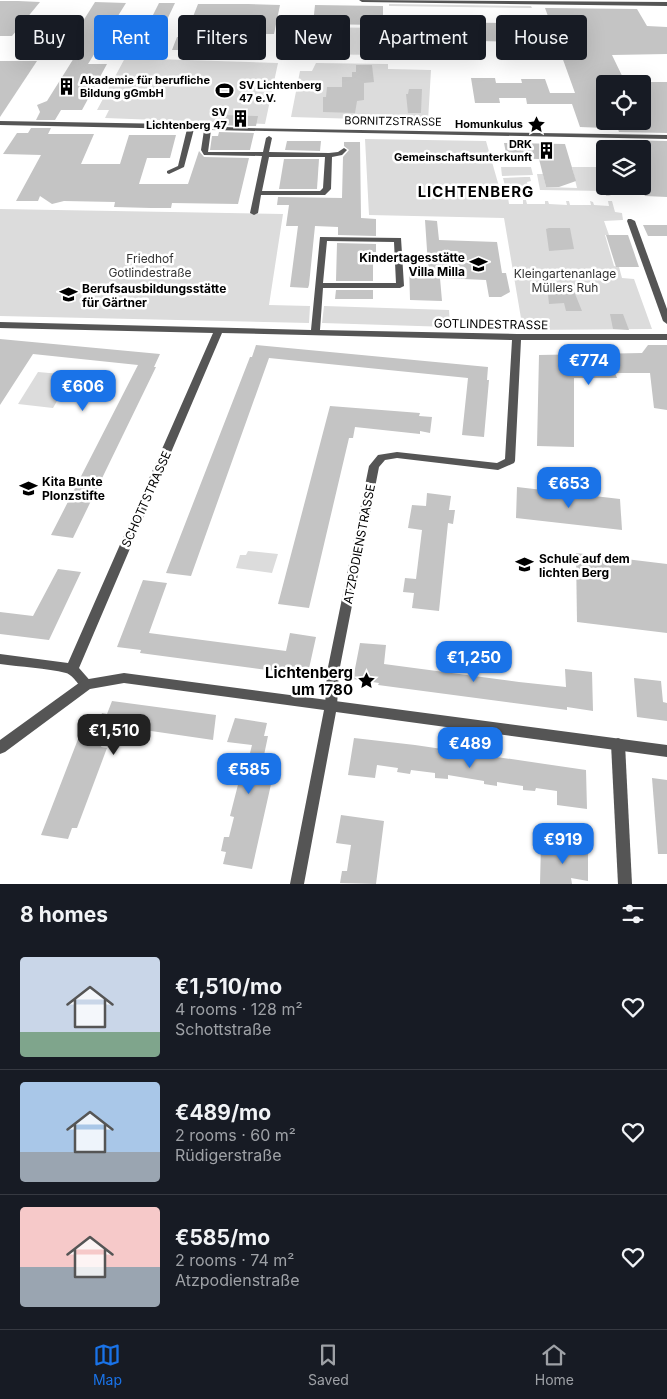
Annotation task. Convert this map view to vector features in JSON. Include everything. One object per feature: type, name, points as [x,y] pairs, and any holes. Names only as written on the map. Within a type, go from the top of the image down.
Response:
[{"type":"street","points":[[362,0],[667,4]]},
{"type":"street","name":"BORNITZSTRASSE","points":[[0,123],[667,137]]},
{"type":"street","points":[[169,172],[181,167],[191,127]]},
{"type":"street","points":[[208,128],[204,153],[210,155],[329,155],[340,154],[344,150]]},
{"type":"street","points":[[254,213],[269,138]]},
{"type":"street","points":[[259,193],[322,193],[327,189],[329,155]]},
{"type":"street","points":[[631,221],[667,322]]},
{"type":"street","points":[[315,332],[319,285],[323,238],[398,240],[400,286],[319,285]]},
{"type":"street","name":"GOTLINDESTRASSE","points":[[0,325],[517,337],[667,336]]},
{"type":"street","name":"SCHOTTSTRASSE","points":[[72,669],[218,329]]},
{"type":"street","name":"ATZPODIENSTRASSE","points":[[297,884],[331,706],[333,672],[374,466],[382,457],[398,455],[498,467],[510,461],[517,337]]},
{"type":"street","points":[[0,659],[72,669],[87,684]]},
{"type":"street","points":[[0,748],[87,684],[124,678],[667,751]]},
{"type":"street","points":[[618,744],[625,884]]},
{"type":"green space","points":[[389,4],[531,6],[532,8],[389,6]]},
{"type":"green space","points":[[350,28],[360,28],[360,55],[350,55]]},
{"type":"green space","points":[[124,60],[278,63],[265,124],[105,118],[109,110],[97,110]]},
{"type":"green space","points":[[316,63],[388,64],[388,69],[431,70],[428,121],[291,117],[300,71],[312,71]]},
{"type":"green space","name":"Kleingartenanlage Müllers Ruh","points":[[365,139],[486,141],[500,190],[507,191],[509,204],[523,204],[523,200],[526,200],[527,204],[545,204],[545,201],[548,201],[549,204],[567,205],[566,201],[569,201],[570,205],[591,205],[590,201],[594,205],[609,206],[608,201],[612,201],[615,212],[622,213],[623,220],[604,221],[609,235],[605,235],[614,266],[619,267],[622,278],[634,279],[652,329],[523,330],[504,218],[369,215]]},
{"type":"green space","points":[[501,167],[531,167],[533,175],[502,176]]},
{"type":"green space","points":[[572,167],[596,167],[596,191],[540,190],[537,174],[543,174],[546,187],[577,188]]},
{"type":"green space","points":[[530,177],[531,181],[527,182],[529,190],[512,190],[505,186],[503,178]]},
{"type":"green space","name":"Friedhof Gotlindestraße","points":[[0,209],[283,214],[269,305],[310,306],[309,323],[0,316]]},
{"type":"green space","points":[[324,306],[449,310],[450,327],[322,323]]},
{"type":"green space","points":[[38,372],[72,375],[53,408],[18,404]]},
{"type":"green space","points":[[248,551],[278,554],[272,573],[236,568],[240,555],[246,555]]},
{"type":"building","points":[[0,1],[40,2],[29,15],[15,15],[15,32],[12,36],[0,36]]},
{"type":"building","points":[[95,2],[126,3],[119,15],[94,15],[94,54],[88,64],[107,64],[82,110],[61,110],[55,120],[36,120],[40,112],[37,105],[47,101],[73,60],[84,60],[84,20]]},
{"type":"building","points":[[159,3],[175,3],[168,18],[168,15],[153,15]]},
{"type":"building","points":[[198,4],[280,5],[278,15],[276,15],[274,34],[266,34],[266,15],[194,15]]},
{"type":"building","points":[[315,5],[383,6],[383,15],[360,15],[360,25],[350,25],[350,15],[314,15]]},
{"type":"building","points":[[545,8],[637,9],[647,26],[667,27],[667,54],[612,55],[622,75],[596,75],[596,128],[580,127],[572,104],[527,104],[526,98],[499,98],[500,103],[475,103],[471,78],[495,78],[496,83],[522,83],[521,79],[545,79],[550,93],[575,93],[563,60],[587,60],[587,15],[548,15]]},
{"type":"building","points":[[486,23],[496,23],[496,41],[486,41]]},
{"type":"building","points":[[177,37],[178,50],[172,50]]},
{"type":"building","points":[[0,61],[37,61],[0,117]]},
{"type":"building","points":[[356,65],[372,65],[374,82],[364,83],[364,100],[357,101],[355,113],[323,112],[323,97],[326,97],[327,87],[342,87],[342,77],[352,77],[352,72],[356,72]]},
{"type":"building","points":[[651,82],[667,82],[667,133],[619,132],[618,130],[651,130]]},
{"type":"building","points":[[409,89],[422,89],[421,113],[408,113],[406,94],[408,94]]},
{"type":"building","points":[[224,115],[258,116],[256,126],[221,125]]},
{"type":"building","points":[[31,128],[51,128],[48,134],[94,134],[81,164],[120,164],[129,135],[176,135],[170,158],[147,158],[139,184],[188,184],[199,151],[204,157],[249,158],[238,204],[172,203],[171,208],[114,207],[115,202],[64,201],[52,204],[40,196],[38,201],[16,201],[41,155],[3,154],[17,133],[28,133]]},
{"type":"building","points":[[219,132],[254,133],[250,150],[210,150],[212,136],[218,136]]},
{"type":"building","points":[[287,141],[321,141],[320,151],[285,150]]},
{"type":"building","points":[[651,141],[667,141],[667,197],[645,196],[651,195]]},
{"type":"building","points":[[344,142],[360,142],[361,218],[376,219],[376,236],[338,235],[338,227],[315,226],[308,288],[290,287],[298,226],[286,226],[289,205],[277,205],[278,197],[342,198],[343,157],[349,150],[344,146]]},
{"type":"building","points":[[504,143],[565,144],[576,181],[559,187],[546,187],[539,159],[507,158]]},
{"type":"building","points":[[284,159],[319,159],[317,189],[279,189]]},
{"type":"building","points":[[425,220],[437,221],[439,240],[497,242],[502,273],[506,273],[510,292],[501,297],[489,297],[486,280],[440,278],[442,301],[410,300],[409,265],[428,265]]},
{"type":"building","points":[[643,225],[667,225],[667,236],[648,236]]},
{"type":"building","points":[[570,228],[574,249],[549,251],[546,229]]},
{"type":"building","points":[[606,235],[628,235],[639,267],[616,267]]},
{"type":"building","points":[[337,243],[376,244],[376,252],[373,252],[373,281],[336,281]]},
{"type":"building","points":[[547,284],[571,284],[582,311],[566,311],[564,303],[549,304]]},
{"type":"building","points":[[336,290],[373,290],[373,299],[335,299]]},
{"type":"building","points":[[610,314],[623,314],[629,330],[613,329]]},
{"type":"building","points":[[0,339],[160,354],[154,367],[156,367],[73,538],[51,535],[138,365],[33,354],[0,405]]},
{"type":"building","points":[[256,345],[488,367],[487,380],[489,380],[484,437],[462,435],[468,378],[269,358],[191,576],[166,573]]},
{"type":"building","points":[[648,345],[667,345],[667,410],[654,408],[650,373],[615,373],[617,378],[574,378],[574,447],[537,446],[539,355],[642,353]]},
{"type":"building","points":[[330,406],[420,413],[419,416],[432,417],[430,433],[420,431],[420,434],[355,427],[353,438],[349,438],[309,608],[278,604]]},
{"type":"building","points":[[517,487],[620,499],[622,530],[516,518]]},
{"type":"building","points":[[427,493],[451,496],[449,510],[455,510],[453,524],[448,523],[439,611],[412,608],[414,593],[403,592],[405,578],[416,579],[422,530],[408,528],[412,505],[426,506]]},
{"type":"building","points":[[576,553],[667,564],[667,633],[577,622]]},
{"type":"building","points":[[58,569],[81,572],[49,640],[0,634],[0,612],[33,616]]},
{"type":"building","points":[[143,580],[167,583],[149,633],[286,651],[290,633],[316,637],[308,673],[282,670],[282,672],[140,653],[141,650],[117,647]]},
{"type":"building","points":[[360,643],[386,645],[384,664],[519,682],[566,687],[565,669],[592,672],[593,711],[567,707],[567,710],[378,685],[379,683],[353,679]]},
{"type":"building","points":[[634,678],[661,681],[663,702],[667,703],[667,721],[637,717]]},
{"type":"building","points":[[112,701],[216,715],[213,740],[110,725],[101,747],[107,748],[77,828],[72,828],[68,839],[41,835],[80,734],[94,736],[102,713],[107,714]]},
{"type":"building","points":[[235,718],[267,723],[264,736],[268,736],[263,760],[276,762],[252,869],[223,864],[226,852],[221,851],[224,837],[229,837],[234,817],[230,816],[242,769],[246,769],[252,745],[227,742]]},
{"type":"building","points":[[354,738],[586,770],[587,809],[557,805],[557,791],[536,788],[535,791],[523,790],[523,786],[497,782],[497,786],[484,784],[484,781],[448,775],[448,779],[435,778],[435,773],[411,770],[410,774],[397,772],[398,768],[377,765],[375,778],[348,775]]},
{"type":"building","points":[[652,778],[667,780],[667,854],[658,854]]},
{"type":"building","points":[[341,815],[384,821],[376,884],[340,883],[342,871],[347,871],[351,845],[336,843]]},
{"type":"building","points":[[541,844],[588,851],[588,881],[571,878],[572,884],[540,884]]},
{"type":"place","name":"Akademie für berufliche Bildung gGmbH","points":[[66,86]]},
{"type":"place","name":"SV Lichtenberg 47 e.V.","points":[[225,91]]},
{"type":"place","name":"SV Lichtenberg 47","points":[[241,118]]},
{"type":"place","name":"Homunkulus","points":[[537,124]]},
{"type":"place","name":"DRK Gemeinschaftsunterkunft","points":[[546,150]]},
{"type":"place","name":"Kindertagesstätte Villa Milla","points":[[479,264]]},
{"type":"place","name":"Berufsausbildungsstätte für Gärtner","points":[[68,295]]},
{"type":"place","name":"Kita Bunte Plonzstifte","points":[[28,488]]},
{"type":"place","name":"Schule auf dem lichten Berg","points":[[525,565]]},
{"type":"place","name":"Lichtenberg um 1780","points":[[367,681]]},
{"type":"district","name":"LICHTENBERG","points":[[476,191]]}]
